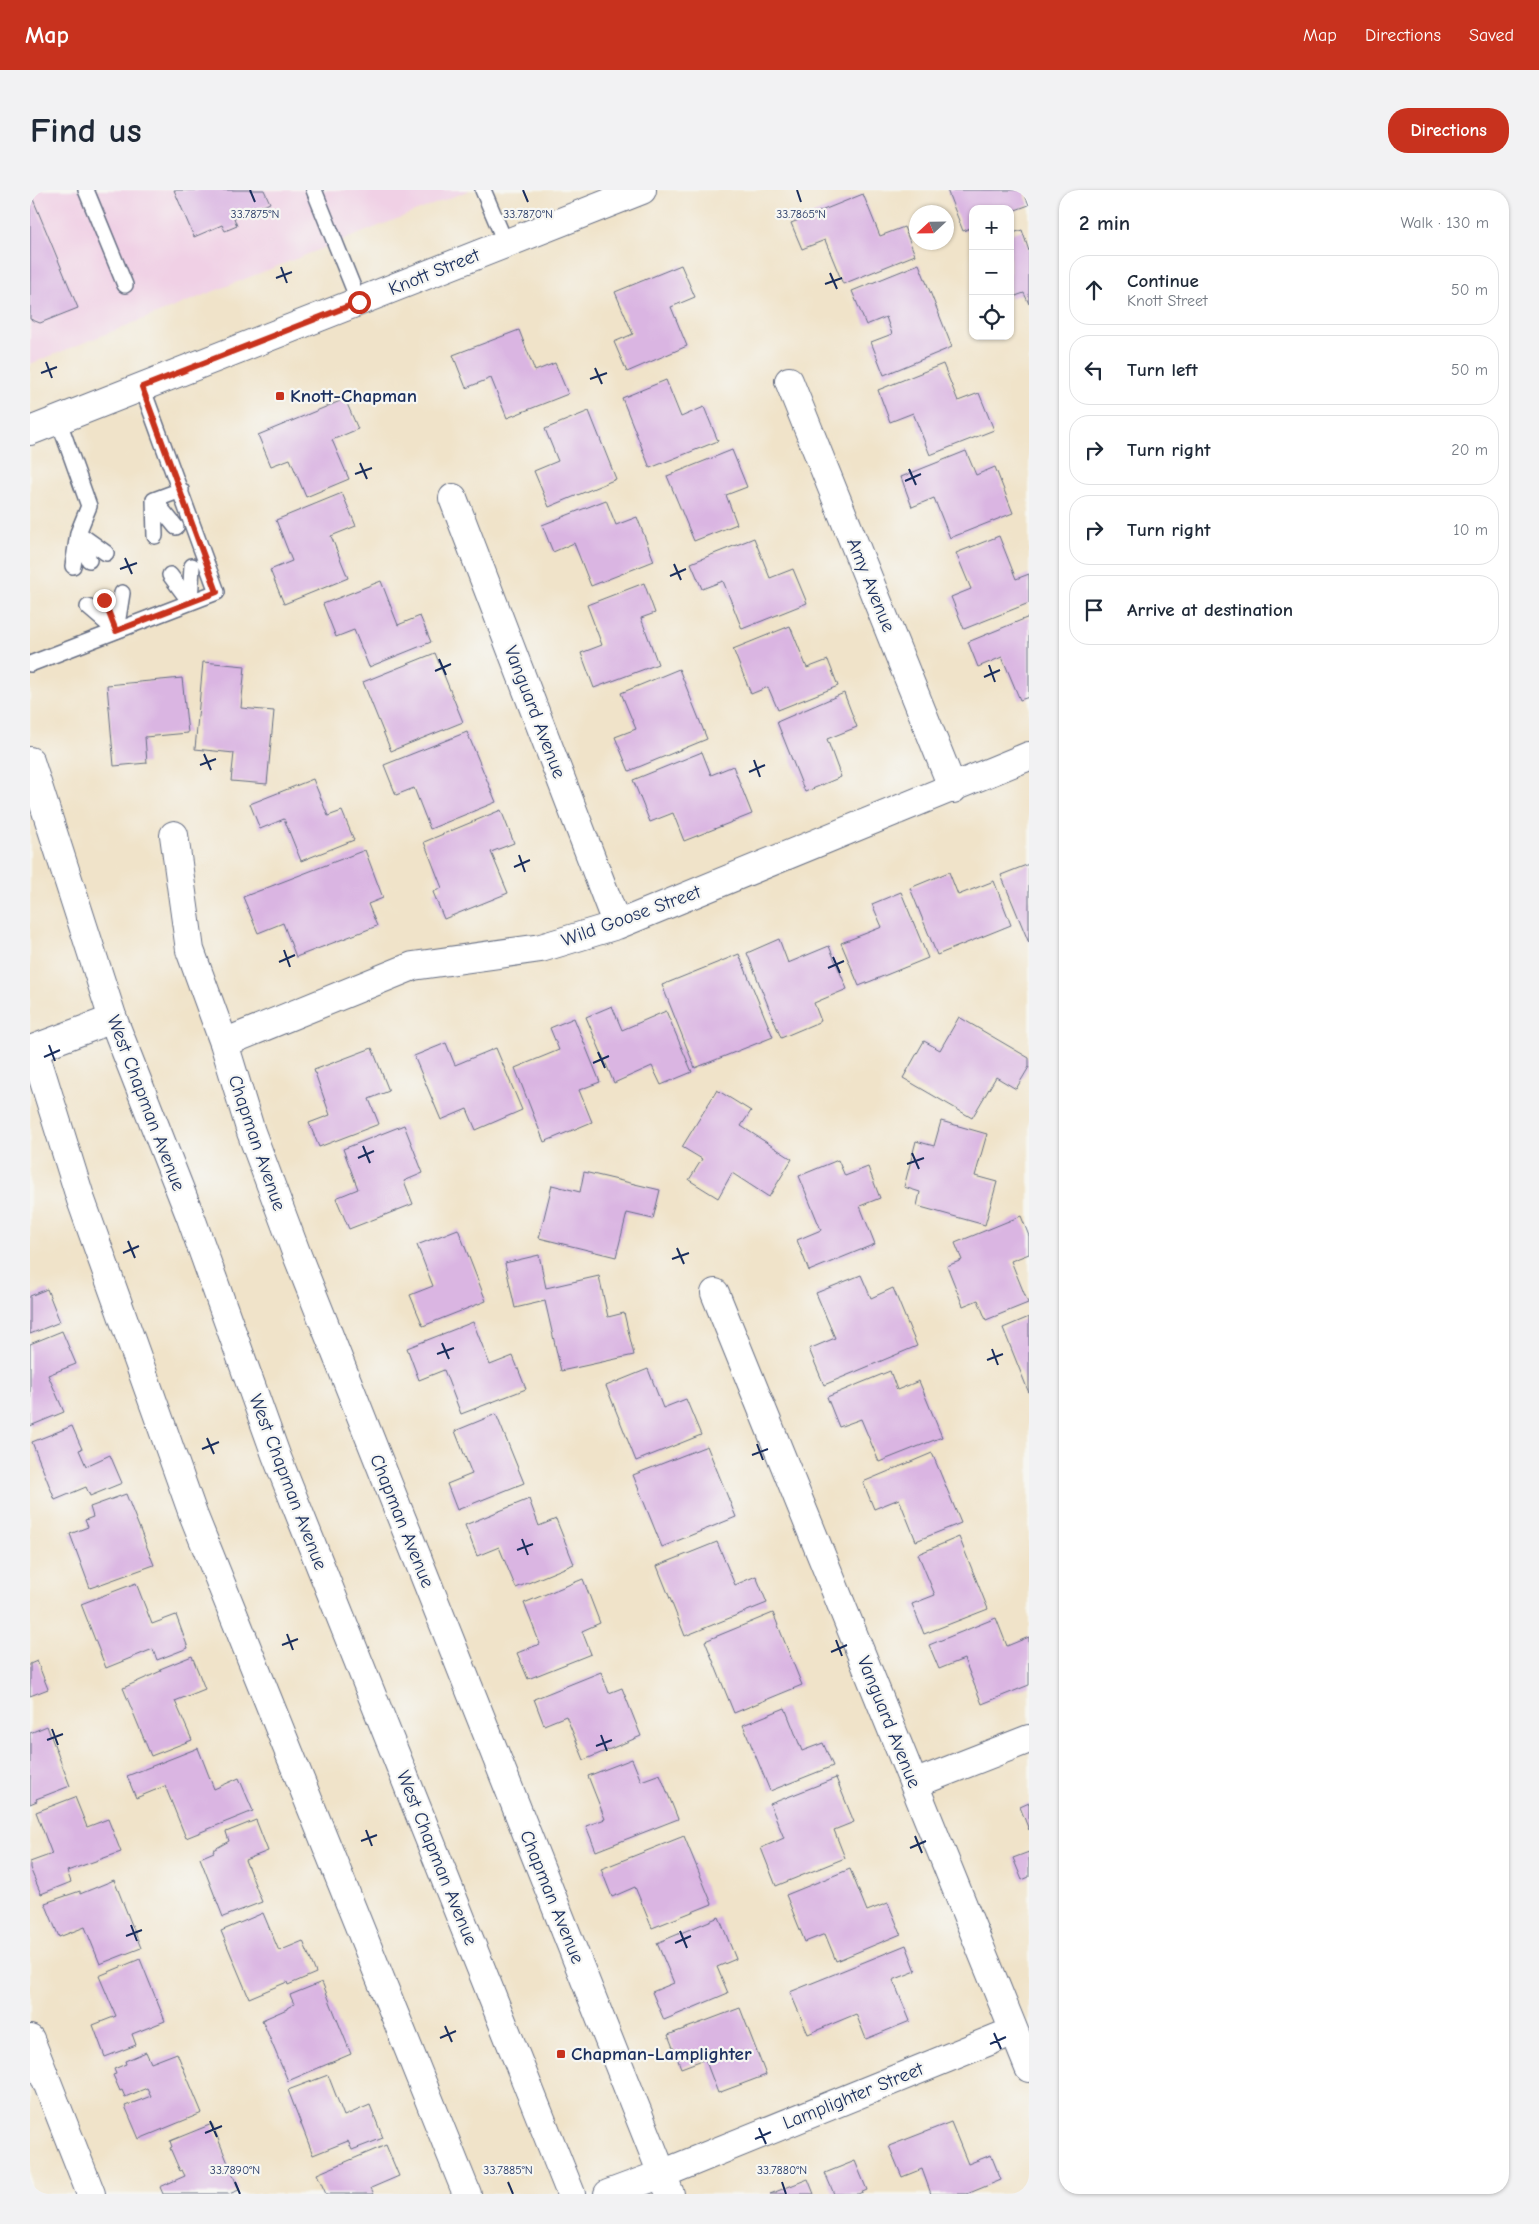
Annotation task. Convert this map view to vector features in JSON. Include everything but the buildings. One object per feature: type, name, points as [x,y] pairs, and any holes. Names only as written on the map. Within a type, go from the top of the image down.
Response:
[{"type":"street","name":"Knott Street","points":[[30,431],[642,190]]},
{"type":"street","name":"Amy Avenue","points":[[789,381],[953,788]]},
{"type":"street","name":"Vanguard Avenue","points":[[453,498],[617,925]]},
{"type":"street","name":"Wild Goose Street","points":[[224,1043],[413,966],[541,948],[617,925],[1029,756]]},
{"type":"street","name":"West Chapman Avenue","points":[[30,761],[113,1019],[194,1227],[276,1454],[571,2194]]},
{"type":"street","name":"Chapman Avenue","points":[[174,835],[190,950],[224,1043],[251,1132],[296,1255],[666,2184]]},
{"type":"street","points":[[113,1019],[32,1050],[81,1200],[193,1514],[467,2194]]},
{"type":"street","name":"Vanguard Avenue","points":[[715,1293],[1029,2068]]},
{"type":"street","points":[[914,1784],[1029,1739]]},
{"type":"street","name":"Lamplighter Street","points":[[608,2194],[666,2184],[1014,2031]]},
{"type":"street","points":[[30,2042],[91,2194]]},
{"type":"lane","points":[[86,190],[125,284]]},
{"type":"lane","points":[[314,190],[359,302]]},
{"type":"lane","points":[[484,190],[506,244]]},
{"type":"lane","points":[[30,664],[217,592],[142,387]]},
{"type":"lane","points":[[58,420],[89,506],[78,533],[73,566]]},
{"type":"lane","points":[[154,500],[181,490]]},
{"type":"lane","points":[[154,500],[176,526]]},
{"type":"lane","points":[[154,500],[155,536]]},
{"type":"lane","points":[[78,533],[106,553]]},
{"type":"lane","points":[[78,533],[89,560]]},
{"type":"lane","points":[[190,602],[192,566]]},
{"type":"lane","points":[[170,575],[190,602]]},
{"type":"lane","points":[[116,631],[122,593]]},
{"type":"lane","points":[[104,600],[116,631]]},
{"type":"lane","points":[[88,606],[116,631]]},
{"type":"shaded area","points":[[30,190],[470,190],[30,364]]},
{"type":"place","name":"Knott-Chapman","points":[[280,396]]},
{"type":"place","name":"Chapman-Lamplighter","points":[[561,2054]]},
{"type":"route","points":[[104,600],[116,631],[217,592],[142,387],[359,302]]}]
